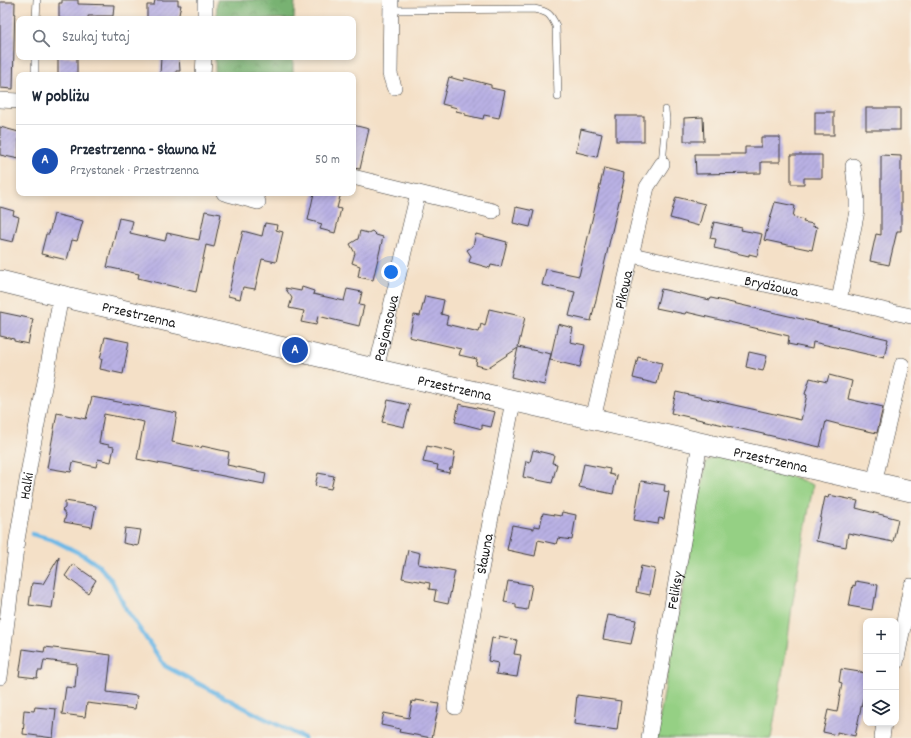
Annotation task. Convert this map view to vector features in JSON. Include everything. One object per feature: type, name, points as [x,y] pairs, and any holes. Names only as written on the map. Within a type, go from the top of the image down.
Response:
[{"type":"street","points":[[204,16],[205,0]]},
{"type":"street","points":[[390,5],[390,74],[394,87]]},
{"type":"street","points":[[204,60],[204,72]]},
{"type":"street","points":[[0,100],[16,101]]},
{"type":"street","name":"Pikowa","points":[[593,419],[647,187],[662,164]]},
{"type":"street","points":[[839,300],[857,211],[853,166]]},
{"type":"street","points":[[356,178],[493,211]]},
{"type":"street","name":"Pasjansowa","points":[[376,369],[418,193]]},
{"type":"street","points":[[235,196],[258,202]]},
{"type":"street","name":"Brydżowa","points":[[632,255],[911,316]]},
{"type":"street","name":"Przestrzenna","points":[[0,281],[512,401],[700,442],[911,491]]},
{"type":"street","name":"Halki","points":[[0,677],[17,540],[61,296]]},
{"type":"street","points":[[874,483],[902,365]]},
{"type":"street","name":"Sławna","points":[[455,707],[512,401]]},
{"type":"street","name":"Feliksy","points":[[649,738],[700,442]]},
{"type":"street","points":[[898,654],[911,586]]},
{"type":"street","points":[[882,738],[884,726]]},
{"type":"lane","points":[[36,16],[37,0]]},
{"type":"lane","points":[[390,5],[534,9],[548,13],[556,26],[558,97]]},
{"type":"lane","points":[[35,72],[36,60]]},
{"type":"lane","points":[[662,164],[665,110]]},
{"type":"green space","points":[[217,0],[295,0],[294,16],[216,16]]},
{"type":"green space","points":[[215,60],[293,60],[293,72],[215,72]]},
{"type":"green space","points":[[716,455],[796,478],[813,485],[771,738],[656,738],[706,462]]},
{"type":"building","points":[[62,0],[78,0],[78,4],[114,5],[113,16],[59,16],[59,3],[62,3]]},
{"type":"building","points":[[155,0],[178,0],[178,5],[181,5],[179,16],[147,16],[147,5],[154,5]]},
{"type":"building","points":[[0,2],[15,2],[13,89],[0,88]]},
{"type":"building","points":[[58,60],[77,60],[77,72],[58,72]]},
{"type":"building","points":[[161,60],[179,60],[180,71],[160,72]]},
{"type":"building","points":[[449,77],[463,81],[464,78],[491,85],[491,88],[505,91],[499,118],[484,115],[483,119],[465,115],[465,113],[456,111],[457,108],[442,104]]},
{"type":"building","points":[[866,108],[900,108],[900,130],[866,130]]},
{"type":"building","points":[[815,112],[834,112],[834,135],[815,135]]},
{"type":"building","points":[[616,116],[644,116],[644,141],[616,141]]},
{"type":"building","points":[[703,117],[704,141],[684,141],[684,118]]},
{"type":"building","points":[[356,126],[369,129],[360,169],[356,168]]},
{"type":"building","points":[[0,127],[16,131],[16,158],[0,155]]},
{"type":"building","points":[[581,129],[602,134],[597,157],[576,152]]},
{"type":"building","points":[[761,137],[780,137],[780,162],[761,162],[761,173],[696,174],[695,154],[745,154],[745,147],[761,147]]},
{"type":"building","points":[[791,155],[822,155],[822,178],[804,178],[804,184],[791,184]]},
{"type":"building","points":[[881,155],[901,156],[901,231],[897,231],[889,265],[870,261],[876,234],[881,235]]},
{"type":"building","points":[[604,168],[624,173],[624,180],[591,321],[569,316],[575,292],[542,285],[546,269],[579,276]]},
{"type":"building","points":[[313,196],[340,196],[337,208],[341,209],[335,233],[320,229],[322,224],[308,220]]},
{"type":"building","points":[[676,197],[705,204],[699,226],[670,218]]},
{"type":"building","points":[[775,202],[795,206],[793,217],[804,220],[803,222],[813,224],[812,226],[817,227],[812,250],[764,240]]},
{"type":"building","points":[[0,207],[14,211],[13,215],[19,217],[13,242],[0,239]]},
{"type":"building","points":[[516,207],[534,211],[530,227],[513,223]]},
{"type":"building","points":[[205,211],[221,214],[214,247],[206,245],[196,292],[138,278],[139,274],[107,267],[119,218],[133,221],[130,233],[165,241],[167,233],[199,240]]},
{"type":"building","points":[[54,214],[83,221],[77,241],[72,240],[67,260],[41,254],[46,234],[49,234]]},
{"type":"building","points":[[714,222],[742,228],[741,230],[762,234],[757,256],[749,254],[749,256],[714,248],[716,239],[710,238]]},
{"type":"building","points":[[265,223],[277,225],[276,230],[283,232],[276,262],[262,259],[255,289],[243,287],[240,299],[228,296],[243,231],[262,236]]},
{"type":"building","points":[[360,231],[368,233],[372,231],[376,235],[383,237],[373,280],[358,277],[360,266],[352,263],[355,253],[350,244],[358,239]]},
{"type":"building","points":[[476,234],[507,242],[501,267],[491,265],[490,268],[469,262],[471,256],[467,250],[473,246]]},
{"type":"building","points":[[302,287],[314,291],[313,294],[344,301],[347,289],[362,292],[359,305],[364,306],[359,326],[318,316],[316,325],[301,322],[304,311],[289,308],[292,298],[285,288],[301,291]]},
{"type":"building","points":[[661,289],[710,300],[711,298],[888,339],[884,358],[813,342],[812,349],[788,344],[789,336],[686,312],[685,314],[656,308]]},
{"type":"building","points":[[425,296],[444,300],[441,314],[448,316],[446,324],[479,332],[481,324],[485,326],[489,309],[525,317],[518,347],[551,354],[544,385],[511,377],[518,348],[487,368],[476,365],[477,359],[459,355],[461,349],[409,337],[414,315],[420,316]]},
{"type":"building","points":[[0,312],[33,319],[28,344],[0,336]]},
{"type":"building","points":[[558,324],[573,328],[570,342],[585,345],[580,367],[550,360]]},
{"type":"building","points":[[105,337],[129,342],[123,374],[100,369],[102,359],[100,359]]},
{"type":"building","points":[[749,352],[767,356],[763,371],[746,367]]},
{"type":"building","points":[[638,357],[662,363],[657,384],[633,378]]},
{"type":"building","points":[[829,375],[852,381],[848,399],[883,407],[877,433],[826,421],[820,447],[671,413],[676,392],[801,420],[807,395],[805,394],[810,378],[827,382]]},
{"type":"building","points":[[92,397],[177,413],[172,442],[201,448],[202,446],[229,452],[227,465],[266,473],[264,484],[137,459],[144,422],[104,414],[99,443],[114,447],[111,462],[98,459],[96,467],[73,462],[71,472],[47,468],[57,413],[86,419]]},
{"type":"building","points":[[388,400],[410,405],[404,427],[382,422]]},
{"type":"building","points":[[459,404],[495,412],[491,427],[482,425],[482,429],[455,422]]},
{"type":"building","points":[[427,446],[455,452],[452,468],[450,468],[449,473],[437,470],[438,465],[423,462]]},
{"type":"building","points":[[533,450],[554,455],[552,463],[557,464],[552,483],[523,477],[526,461],[530,462]]},
{"type":"building","points":[[584,464],[610,469],[609,474],[617,476],[613,494],[579,487]]},
{"type":"building","points":[[318,473],[334,476],[331,489],[315,486]]},
{"type":"building","points":[[641,481],[665,485],[664,491],[669,492],[664,519],[659,518],[658,524],[634,520]]},
{"type":"building","points":[[829,495],[858,501],[856,508],[898,519],[893,542],[848,533],[846,547],[816,541],[825,497],[828,498]]},
{"type":"building","points":[[65,501],[96,506],[92,527],[64,522],[66,515],[62,510],[65,508]]},
{"type":"building","points":[[562,512],[576,515],[572,540],[558,538],[556,544],[538,540],[535,556],[507,550],[512,525],[534,529],[534,526],[540,527],[543,513],[561,516]]},
{"type":"building","points":[[125,528],[141,530],[138,546],[123,543]]},
{"type":"building","points":[[408,550],[420,553],[418,564],[455,571],[448,604],[434,601],[436,590],[429,589],[430,583],[402,578]]},
{"type":"building","points":[[59,557],[52,608],[29,605],[32,583],[43,584]]},
{"type":"building","points":[[73,564],[96,580],[88,593],[65,576]]},
{"type":"building","points":[[641,566],[655,569],[650,595],[636,592]]},
{"type":"building","points":[[508,581],[532,585],[527,610],[516,608],[516,604],[504,602]]},
{"type":"building","points":[[856,581],[878,585],[872,610],[849,606],[853,585],[855,586]]},
{"type":"building","points":[[608,615],[636,620],[631,644],[603,639]]},
{"type":"building","points":[[499,636],[517,640],[514,654],[521,655],[517,677],[496,674],[498,663],[488,661],[492,638],[499,639]]},
{"type":"building","points":[[45,647],[111,655],[107,692],[137,696],[135,709],[87,703],[85,717],[62,714],[66,687],[75,688],[77,664],[44,660],[42,671],[38,671],[37,678],[19,676],[23,649],[44,652]]},
{"type":"building","points":[[841,669],[863,673],[863,698],[855,736],[837,732],[837,735],[823,732],[828,710],[837,712],[842,683],[839,682]]},
{"type":"building","points":[[577,695],[621,701],[617,730],[574,724]]},
{"type":"building","points":[[416,700],[439,704],[432,738],[399,732],[400,729],[381,725],[384,713],[409,718],[412,701],[416,702]]},
{"type":"building","points":[[35,707],[56,709],[53,738],[23,734],[24,710],[34,711]]},
{"type":"waterway","points":[[32,534],[51,539],[85,556],[99,566],[112,581],[126,609],[165,666],[304,738]]},
{"type":"place","name":"Przestrzenna - Sławna NŻ","points":[[295,350]]}]
